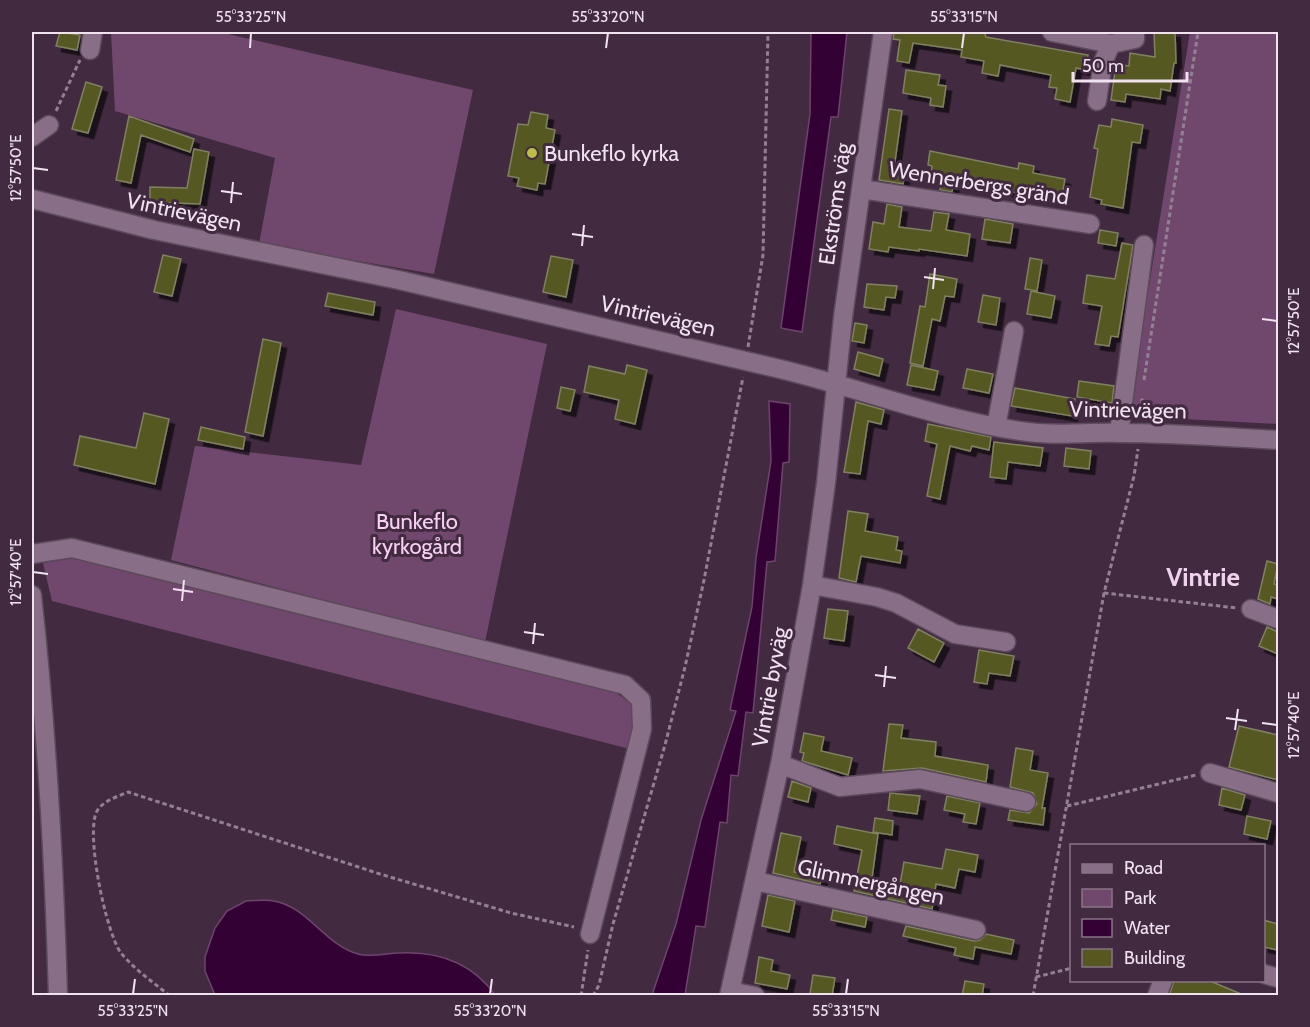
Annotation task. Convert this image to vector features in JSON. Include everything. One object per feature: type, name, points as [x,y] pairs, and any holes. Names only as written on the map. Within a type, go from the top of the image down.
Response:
[{"type":"street","points":[[90,50],[93,32]]},
{"type":"street","name":"Ekströms väg","points":[[836,383],[884,32]]},
{"type":"street","points":[[1052,32],[1111,44],[1134,39],[1135,32]]},
{"type":"street","points":[[1097,101],[1104,62],[1111,44]]},
{"type":"street","points":[[32,137],[49,125]]},
{"type":"street","name":"Wennerbergs gränd","points":[[861,189],[1090,224]]},
{"type":"street","name":"Vintrievägen","points":[[32,199],[91,216],[399,280],[746,361],[836,383],[928,412],[996,427],[1030,432],[1140,433],[1278,440]]},
{"type":"street","points":[[1119,433],[1144,245]]},
{"type":"street","points":[[996,427],[1014,331]]},
{"type":"street","name":"Vintrie byväg","points":[[729,993],[780,764],[812,585],[826,483],[836,383]]},
{"type":"street","points":[[32,554],[72,548],[624,686],[641,700],[642,729],[590,934]]},
{"type":"street","points":[[812,585],[877,597],[896,603],[955,634],[1006,642]]},
{"type":"street","points":[[32,595],[45,710],[52,815],[58,996]]},
{"type":"street","points":[[1251,609],[1278,619]]},
{"type":"street","points":[[780,764],[840,787],[920,779],[1026,802]]},
{"type":"street","points":[[1210,773],[1278,793]]},
{"type":"street","name":"Glimmergången","points":[[755,881],[976,930]]},
{"type":"street","points":[[1157,996],[1163,982]]},
{"type":"street","points":[[729,993],[755,996]]},
{"type":"path","points":[[594,996],[599,985],[613,924],[685,667],[746,361],[763,255],[768,32]]},
{"type":"path","points":[[1144,384],[1198,32]]},
{"type":"path","points":[[49,125],[78,64],[90,50]]},
{"type":"path","points":[[1033,996],[1104,593],[1134,476],[1142,395]]},
{"type":"path","points":[[1104,593],[1251,609]]},
{"type":"path","points":[[1067,806],[1187,776],[1210,773]]},
{"type":"path","points":[[170,996],[121,952],[109,930],[104,907],[93,836],[96,812],[104,802],[128,792],[380,874],[511,913],[564,923],[590,934],[581,996]]},
{"type":"path","points":[[1036,978],[1070,968]]},
{"type":"green space","points":[[111,32],[219,32],[473,90],[434,274],[259,244],[275,158],[115,111]]},
{"type":"green space","points":[[1190,32],[1278,32],[1278,424],[1128,416]]},
{"type":"green space","name":"Bunkeflo kyrkogård","points":[[396,309],[547,344],[485,642],[171,560],[195,446],[361,465]]},
{"type":"green space","points":[[80,557],[616,693],[633,705],[635,725],[630,749],[52,601],[43,563]]},
{"type":"water","points":[[811,32],[847,32],[838,117],[831,117],[802,332],[781,328],[810,114]]},
{"type":"water","points":[[769,401],[790,404],[789,462],[783,463],[775,561],[767,562],[753,713],[746,712],[738,776],[731,775],[727,823],[720,822],[705,927],[696,926],[685,995],[652,995],[676,924],[701,820],[736,711],[730,710],[752,607],[756,558],[771,461]]},
{"type":"water","points":[[271,900],[286,905],[307,918],[336,943],[358,954],[427,954],[453,961],[476,975],[495,995],[215,995],[205,971],[205,957],[215,928],[227,911],[246,901]]},
{"type":"building","points":[[60,32],[80,35],[77,50],[56,46]]},
{"type":"building","points":[[894,32],[984,32],[986,37],[1088,55],[1086,70],[1076,68],[1070,102],[1055,99],[1057,88],[1049,87],[1051,75],[1000,65],[998,76],[982,73],[984,61],[961,57],[962,50],[913,43],[909,63],[897,61],[900,40],[893,39]]},
{"type":"building","points":[[1154,32],[1175,32],[1176,63],[1174,63],[1170,91],[1161,89],[1160,99],[1126,94],[1125,102],[1111,100],[1116,64],[1129,66],[1130,53],[1155,57]]},
{"type":"building","points":[[906,70],[940,75],[938,85],[946,86],[943,107],[930,105],[931,98],[903,93]]},
{"type":"building","points":[[86,82],[102,87],[88,133],[72,129]]},
{"type":"building","points":[[889,109],[902,111],[893,176],[904,177],[903,184],[879,180]]},
{"type":"building","name":"Bunkeflo kyrka","points":[[531,112],[548,115],[546,128],[555,130],[545,184],[538,183],[537,190],[517,186],[519,178],[508,176],[518,124],[528,125]]},
{"type":"building","points":[[129,116],[194,139],[190,152],[141,135],[131,183],[116,180]]},
{"type":"building","points":[[1112,119],[1143,125],[1140,143],[1132,142],[1123,208],[1101,204],[1102,200],[1090,197],[1098,149],[1094,148],[1099,125],[1111,127]]},
{"type":"building","points":[[194,149],[209,152],[200,204],[150,202],[150,187],[187,188]]},
{"type":"building","points":[[930,151],[1018,169],[1019,163],[1034,166],[1033,173],[1065,179],[1062,196],[1029,190],[1028,195],[954,181],[952,192],[940,190],[942,177],[931,175],[932,166],[928,165]]},
{"type":"building","points":[[887,204],[902,207],[899,227],[931,231],[934,212],[949,214],[946,230],[970,234],[967,256],[919,249],[919,251],[889,247],[888,252],[869,249],[873,222],[884,224]]},
{"type":"building","points":[[985,219],[1013,224],[1010,243],[982,239]]},
{"type":"building","points":[[1100,230],[1118,233],[1116,246],[1098,243]]},
{"type":"building","points":[[1122,243],[1133,245],[1118,337],[1111,336],[1109,346],[1095,344],[1102,306],[1083,303],[1087,275],[1115,279]]},
{"type":"building","points":[[163,255],[181,259],[172,296],[154,292]]},
{"type":"building","points":[[551,256],[573,260],[566,297],[543,292]]},
{"type":"building","points":[[1030,258],[1042,260],[1037,291],[1025,289]]},
{"type":"building","points":[[930,274],[957,279],[954,297],[945,296],[940,321],[932,319],[923,366],[910,363],[920,306],[925,307]]},
{"type":"building","points":[[867,284],[897,286],[895,298],[886,297],[884,310],[864,307]]},
{"type":"building","points":[[1031,291],[1055,296],[1051,318],[1027,314]]},
{"type":"building","points":[[328,293],[375,302],[373,315],[325,306]]},
{"type":"building","points":[[983,295],[1000,298],[996,325],[978,322]]},
{"type":"building","points":[[855,323],[867,325],[864,343],[852,341]]},
{"type":"building","points":[[263,339],[281,343],[263,436],[245,432]]},
{"type":"building","points":[[858,352],[883,359],[879,376],[854,369]]},
{"type":"building","points":[[627,365],[647,370],[635,424],[615,419],[619,400],[584,392],[589,366],[625,374]]},
{"type":"building","points":[[911,365],[938,371],[934,390],[907,385]]},
{"type":"building","points":[[967,369],[993,374],[989,393],[963,388]]},
{"type":"building","points":[[1079,381],[1114,386],[1112,403],[1077,397]]},
{"type":"building","points":[[561,387],[575,390],[570,411],[557,408]]},
{"type":"building","points":[[1015,388],[1075,399],[1072,416],[1011,406]]},
{"type":"building","points":[[856,402],[884,410],[881,424],[868,421],[860,474],[844,472]]},
{"type":"building","points":[[144,413],[169,419],[155,484],[74,465],[80,436],[136,448]]},
{"type":"building","points":[[928,424],[991,437],[989,450],[972,446],[970,451],[950,446],[940,499],[927,496],[937,444],[925,441]]},
{"type":"building","points":[[201,427],[245,437],[243,449],[198,440]]},
{"type":"building","points":[[994,442],[1043,448],[1040,466],[1008,462],[1006,479],[990,477]]},
{"type":"building","points":[[1066,448],[1091,451],[1089,469],[1064,466]]},
{"type":"building","points":[[848,511],[868,514],[865,531],[898,537],[896,550],[902,551],[900,563],[861,556],[856,582],[839,578]]},
{"type":"building","points":[[1267,561],[1278,564],[1274,584],[1278,585],[1278,599],[1271,597],[1270,604],[1258,599]]},
{"type":"building","points":[[828,609],[848,611],[844,641],[824,638]]},
{"type":"building","points":[[1267,627],[1278,632],[1278,654],[1259,646]]},
{"type":"building","points":[[918,629],[944,643],[934,662],[908,648]]},
{"type":"building","points":[[979,650],[1014,656],[1010,676],[989,673],[987,684],[974,682]]},
{"type":"building","points":[[889,724],[903,725],[901,738],[936,742],[935,756],[988,765],[986,782],[922,768],[883,771]]},
{"type":"building","points":[[1239,726],[1278,735],[1278,780],[1229,767]]},
{"type":"building","points":[[804,733],[824,737],[821,751],[852,758],[848,775],[802,761],[804,753],[800,752]]},
{"type":"building","points":[[1016,748],[1033,751],[1030,770],[1048,773],[1042,808],[1045,808],[1043,825],[1008,820],[1010,810],[1029,813],[1037,804],[1033,793],[1010,787]]},
{"type":"building","points":[[792,781],[811,788],[808,802],[788,797]]},
{"type":"building","points":[[1222,788],[1245,795],[1241,810],[1219,805]]},
{"type":"building","points":[[890,793],[920,796],[917,814],[888,810]]},
{"type":"building","points":[[947,796],[980,803],[976,824],[963,822],[965,814],[944,810]]},
{"type":"building","points":[[1247,816],[1271,821],[1267,839],[1244,834]]},
{"type":"building","points":[[875,818],[893,821],[892,835],[873,832]]},
{"type":"building","points":[[837,826],[878,834],[872,878],[900,884],[904,862],[942,869],[946,849],[978,855],[975,872],[959,869],[955,888],[936,884],[932,909],[854,891],[862,850],[834,844]]},
{"type":"building","points":[[781,833],[801,837],[794,872],[822,878],[820,884],[773,873]]},
{"type":"building","points":[[768,895],[795,901],[789,932],[762,926]]},
{"type":"building","points":[[833,910],[867,917],[865,927],[831,920]]},
{"type":"building","points":[[1265,921],[1278,924],[1278,950],[1265,947]]},
{"type":"building","points":[[906,926],[974,941],[980,940],[986,934],[1014,940],[1011,954],[975,947],[973,959],[954,955],[956,948],[903,936]]},
{"type":"building","points":[[759,957],[773,960],[771,971],[790,975],[787,989],[755,983]]},
{"type":"building","points":[[813,975],[835,978],[832,996],[810,994]]},
{"type":"building","points":[[965,981],[984,984],[982,996],[962,996]]},
{"type":"building","points":[[1174,982],[1212,982],[1246,996],[1169,996]]},
{"type":"place","name":"Bunkeflo kyrka","points":[[532,153]]},
{"type":"district","name":"Vintrie","points":[[1203,577]]}]
